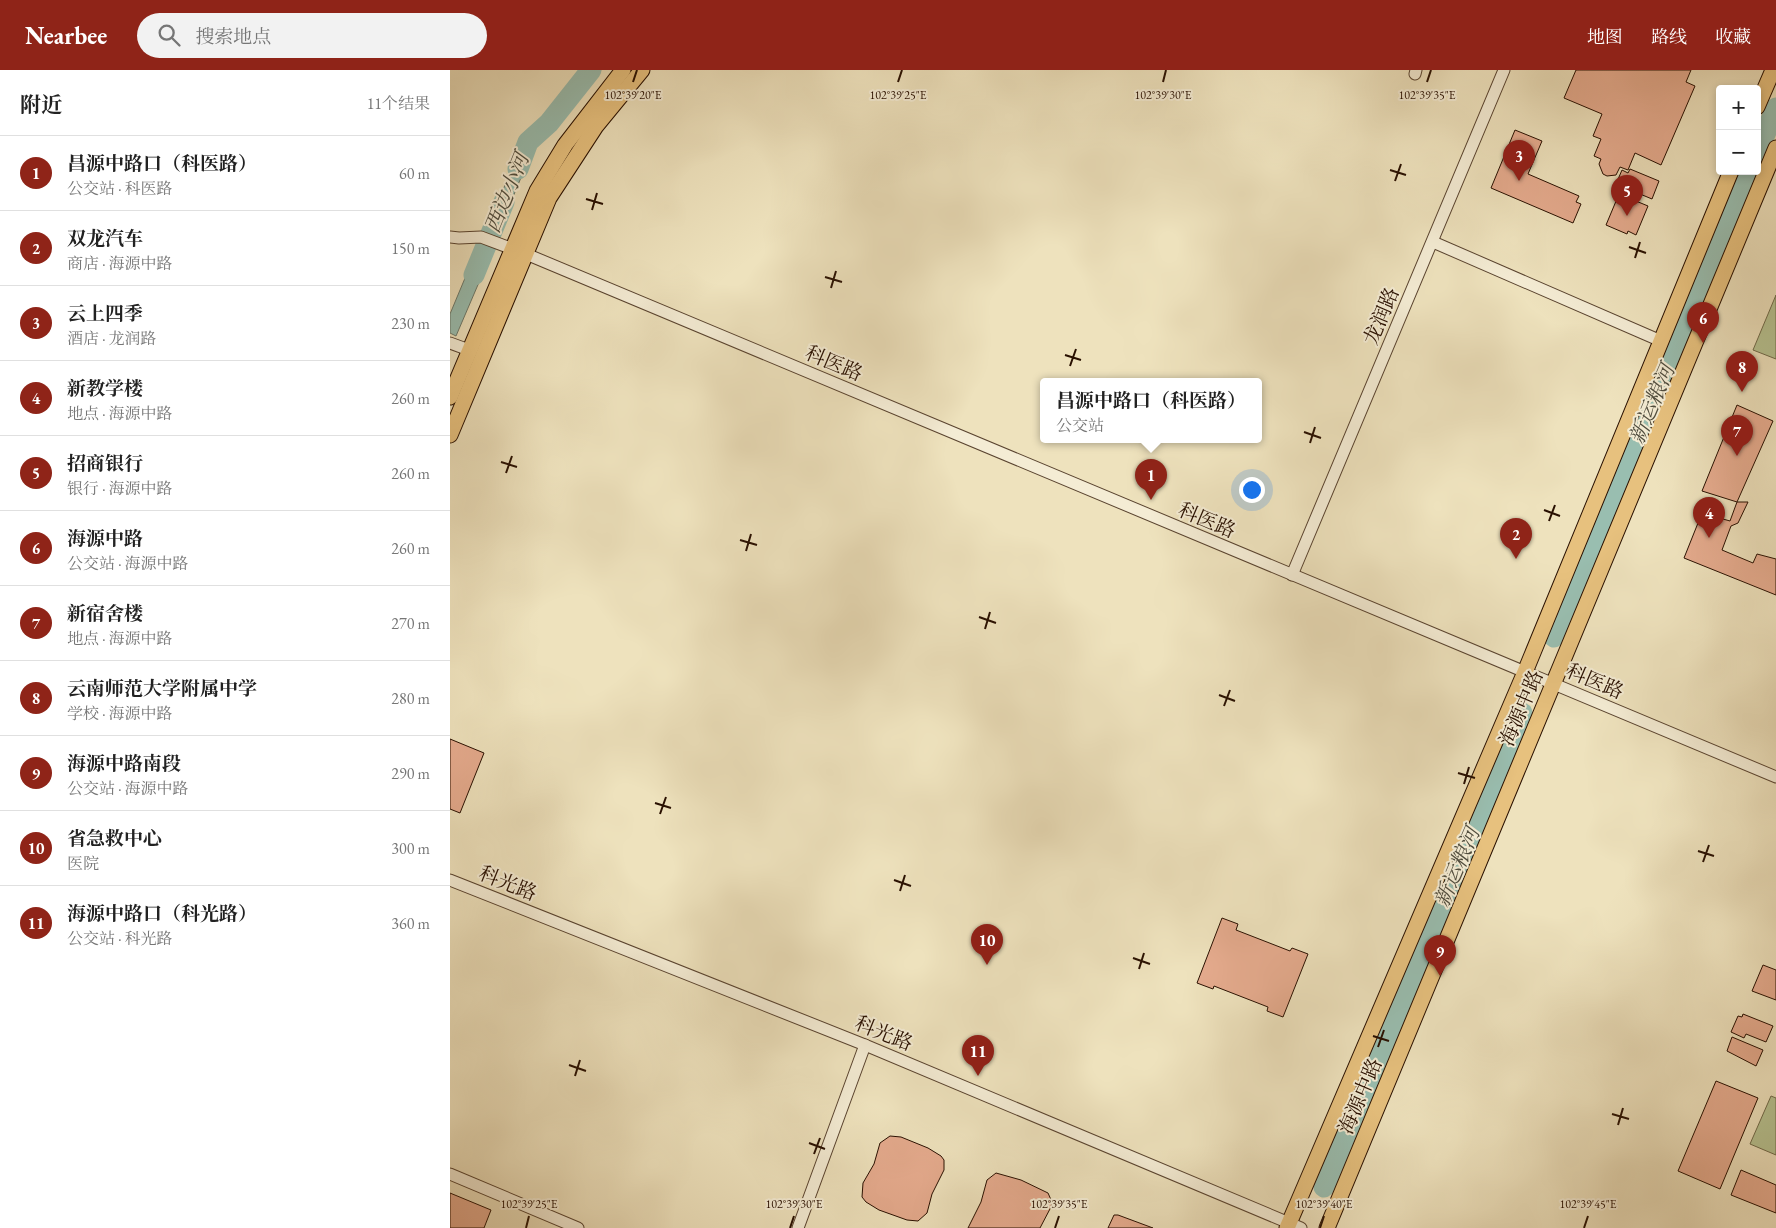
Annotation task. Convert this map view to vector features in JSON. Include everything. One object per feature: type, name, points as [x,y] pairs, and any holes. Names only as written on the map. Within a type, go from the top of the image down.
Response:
[{"type":"main road","points":[[450,435],[520,252],[537,191],[565,145],[623,70]]},
{"type":"main road","points":[[450,397],[458,346],[520,252],[549,198],[577,153],[642,70]]},
{"type":"main road","points":[[1761,98],[1773,70]]},
{"type":"main road","name":"海源中路","points":[[1327,1228],[1776,148]]},
{"type":"main road","name":"海源中路","points":[[1293,1226],[1525,672],[1729,175]]},
{"type":"street","name":"龙润路","points":[[1292,575],[1433,242],[1499,71]]},
{"type":"street","name":"科医路","points":[[450,237],[481,237],[520,252],[1776,777]]},
{"type":"street","points":[[1433,242],[1661,341]]},
{"type":"street","name":"科光路","points":[[450,880],[865,1045],[1293,1226]]},
{"type":"street","points":[[798,1228],[865,1045]]},
{"type":"street","points":[[450,1174],[578,1228]]},
{"type":"green space","points":[[1776,295],[1776,359],[1753,350]]},
{"type":"green space","points":[[1771,1096],[1776,1098],[1776,1155],[1750,1144]]},
{"type":"water","points":[[585,70],[601,70],[554,127],[545,119]]},
{"type":"water","points":[[524,138],[534,146],[499,231],[488,227]]},
{"type":"water","points":[[478,247],[492,252],[456,336],[450,333],[450,314]]},
{"type":"building","points":[[1576,70],[1691,70],[1686,82],[1695,86],[1661,165],[1635,153],[1628,170],[1620,167],[1616,175],[1607,176],[1603,174],[1599,164],[1601,159],[1594,156],[1601,139],[1593,136],[1602,114],[1564,98]]},
{"type":"building","points":[[1515,130],[1542,141],[1528,174],[1579,196],[1576,202],[1581,204],[1573,223],[1491,188]]},
{"type":"building","points":[[1630,169],[1659,181],[1652,199],[1616,184],[1622,170],[1628,173]]},
{"type":"building","points":[[1619,194],[1648,206],[1636,235],[1628,231],[1627,234],[1606,225]]},
{"type":"building","points":[[1737,405],[1773,421],[1737,502],[1702,491]]},
{"type":"building","points":[[1737,502],[1748,502],[1738,523],[1731,526],[1722,550],[1753,563],[1757,554],[1776,559],[1776,595],[1684,558],[1702,513],[1730,521]]},
{"type":"building","points":[[450,739],[484,753],[460,813],[450,809]]},
{"type":"building","points":[[1222,918],[1238,924],[1236,930],[1290,951],[1292,948],[1308,954],[1283,1017],[1267,1011],[1268,1007],[1214,986],[1213,989],[1197,983]]},
{"type":"building","points":[[1763,965],[1776,970],[1776,1000],[1752,991]]},
{"type":"building","points":[[1743,1014],[1773,1026],[1766,1042],[1746,1034],[1744,1038],[1731,1032],[1738,1016],[1742,1017]]},
{"type":"building","points":[[1732,1037],[1763,1050],[1756,1066],[1727,1051]]},
{"type":"building","points":[[1716,1081],[1758,1098],[1720,1189],[1678,1171]]},
{"type":"building","points":[[890,1136],[901,1137],[928,1148],[944,1160],[944,1170],[932,1194],[927,1213],[918,1221],[907,1220],[879,1210],[866,1202],[862,1197],[863,1183],[874,1164],[880,1143]]},
{"type":"building","points":[[1741,1170],[1776,1185],[1776,1213],[1731,1195]]},
{"type":"building","points":[[996,1173],[1021,1180],[1048,1193],[1052,1202],[1051,1207],[1040,1228],[968,1228],[981,1202],[987,1180]]},
{"type":"building","points":[[450,1193],[491,1210],[484,1228],[450,1228]]},
{"type":"building","points":[[1114,1215],[1118,1215],[1153,1228],[1108,1228]]},
{"type":"waterway","name":"西边小河","points":[[518,169],[528,142],[549,123],[591,70]]},
{"type":"waterway","name":"新运粮河","points":[[1761,144],[1776,108]]},
{"type":"waterway","name":"新运粮河","points":[[1554,637],[1747,175]]},
{"type":"waterway","name":"西边小河","points":[[474,275],[504,202]]},
{"type":"waterway","name":"新运粮河","points":[[1324,1187],[1522,713]]},
{"type":"place","name":"云上四季","points":[[1519,181]]},
{"type":"place","name":"招商银行","points":[[1627,216]]},
{"type":"place","name":"海源中路","points":[[1703,343]]},
{"type":"place","name":"云南师范大学附属中学","points":[[1742,392]]},
{"type":"place","name":"新宿舍楼","points":[[1737,456]]},
{"type":"place","name":"昌源中路口（科医路）","points":[[1151,500]]},
{"type":"place","name":"新教学楼","points":[[1709,538]]},
{"type":"place","name":"双龙汽车","points":[[1516,559]]},
{"type":"place","name":"省急救中心","points":[[987,965]]},
{"type":"place","name":"海源中路南段","points":[[1440,976]]},
{"type":"place","name":"海源中路口（科光路）","points":[[978,1076]]}]
